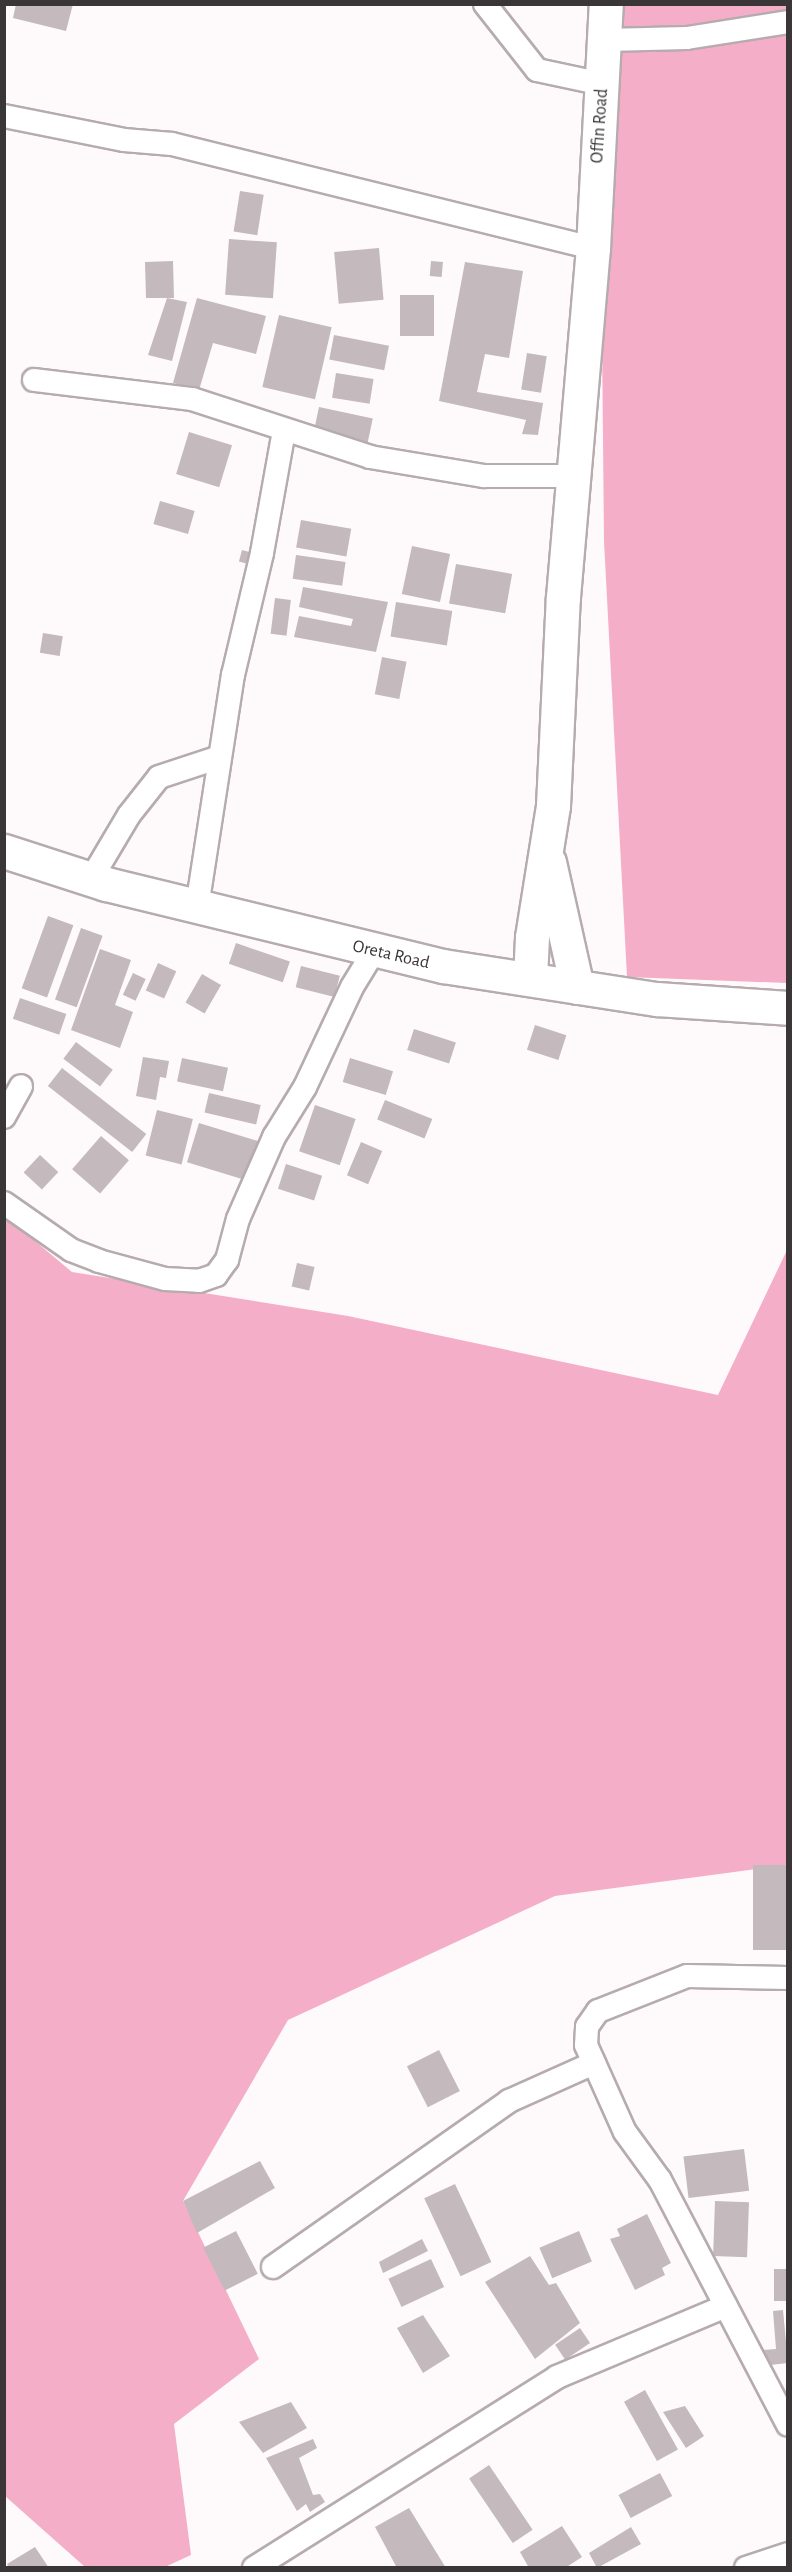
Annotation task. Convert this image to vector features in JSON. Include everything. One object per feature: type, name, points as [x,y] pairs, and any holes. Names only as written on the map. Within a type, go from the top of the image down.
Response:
[{"type":"street","points":[[485,4],[537,70],[603,84]]},
{"type":"street","name":"Offin Road","points":[[548,858],[563,597],[576,476],[581,360],[593,248],[606,40],[606,4]]},
{"type":"street","points":[[606,40],[687,38],[788,22]]},
{"type":"street","points":[[4,116],[124,140],[172,144],[593,248]]},
{"type":"street","points":[[34,380],[192,399],[284,431],[370,457],[484,476],[576,476]]},
{"type":"street","points":[[197,907],[233,675],[262,553],[284,431]]},
{"type":"street","points":[[91,879],[129,814],[159,777],[220,757]]},
{"type":"street","name":"Oreta Road","points":[[4,851],[91,879],[197,907],[443,966],[657,999],[788,1008]]},
{"type":"street","points":[[530,978],[537,905],[548,858]]},
{"type":"street","points":[[548,858],[577,987]]},
{"type":"street","points":[[4,1203],[71,1251],[99,1261],[165,1279],[199,1281],[216,1275],[227,1260],[238,1219],[274,1137],[305,1087],[352,987],[374,951]]},
{"type":"street","points":[[4,1117],[21,1086]]},
{"type":"street","points":[[788,1978],[687,1976],[598,2011],[587,2027],[586,2045],[626,2132],[660,2180],[788,2425]]},
{"type":"street","points":[[273,2267],[509,2101],[594,2063]]},
{"type":"street","points":[[254,2568],[557,2377],[726,2306]]},
{"type":"street","points":[[746,2568],[783,2559]]},
{"type":"shaded area","points":[[619,5],[787,5],[787,983],[627,977],[604,541],[602,335]]},
{"type":"shaded area","points":[[5,1216],[72,1272],[348,1316],[718,1395],[787,1250],[787,1865],[555,1896],[288,2020],[183,2201],[259,2359],[174,2424],[191,2555],[165,2567],[85,2567],[5,2496]]},
{"type":"building","points":[[16,4],[73,4],[66,31],[13,18]]},
{"type":"building","points":[[240,191],[264,195],[257,235],[234,231]]},
{"type":"building","points":[[229,239],[277,242],[273,298],[225,295]]},
{"type":"building","points":[[379,248],[384,300],[339,304],[334,252]]},
{"type":"building","points":[[173,261],[174,298],[146,298],[145,262]]},
{"type":"building","points":[[431,261],[443,262],[442,277],[430,276]]},
{"type":"building","points":[[465,262],[523,271],[509,358],[485,354],[477,392],[543,403],[538,435],[522,434],[526,420],[439,401]]},
{"type":"building","points":[[400,295],[434,295],[434,336],[400,336]]},
{"type":"building","points":[[167,298],[187,302],[172,361],[148,355]]},
{"type":"building","points":[[197,298],[266,316],[256,354],[213,343],[199,390],[173,383]]},
{"type":"building","points":[[279,315],[332,327],[315,399],[262,387]]},
{"type":"building","points":[[334,335],[389,346],[384,370],[329,360]]},
{"type":"building","points":[[527,353],[547,356],[541,393],[521,390]]},
{"type":"building","points":[[336,373],[374,379],[370,404],[332,398]]},
{"type":"building","points":[[319,407],[373,418],[368,443],[314,431]]},
{"type":"building","points":[[189,432],[232,445],[219,487],[176,474]]},
{"type":"building","points":[[160,501],[195,511],[188,534],[153,524]]},
{"type":"building","points":[[301,520],[351,529],[346,556],[296,548]]},
{"type":"building","points":[[412,546],[450,554],[440,602],[402,594]]},
{"type":"building","points":[[242,550],[257,554],[254,566],[239,562]]},
{"type":"building","points":[[296,555],[346,562],[342,586],[293,579]]},
{"type":"building","points":[[456,564],[512,574],[505,613],[449,603]]},
{"type":"building","points":[[303,587],[388,602],[376,652],[294,637],[299,616],[351,626],[353,619],[299,607]]},
{"type":"building","points":[[275,598],[291,600],[286,636],[271,634]]},
{"type":"building","points":[[396,602],[452,611],[447,645],[391,637]]},
{"type":"building","points":[[43,633],[63,636],[60,656],[40,653]]},
{"type":"building","points":[[382,657],[407,662],[399,699],[375,694]]},
{"type":"building","points":[[48,916],[73,925],[47,998],[22,988]]},
{"type":"building","points":[[81,928],[103,936],[77,1007],[55,999]]},
{"type":"building","points":[[236,943],[290,962],[283,982],[229,964]]},
{"type":"building","points":[[100,949],[131,960],[115,1005],[133,1012],[120,1048],[71,1030]]},
{"type":"building","points":[[158,963],[176,971],[164,999],[146,990]]},
{"type":"building","points":[[301,966],[340,976],[334,997],[296,987]]},
{"type":"building","points":[[133,973],[146,979],[136,1001],[123,995]]},
{"type":"building","points":[[202,974],[221,985],[205,1014],[186,1003]]},
{"type":"building","points":[[20,998],[66,1014],[59,1035],[13,1019]]},
{"type":"building","points":[[535,1025],[566,1035],[558,1060],[527,1050]]},
{"type":"building","points":[[414,1029],[456,1043],[449,1064],[407,1050]]},
{"type":"building","points":[[76,1042],[113,1070],[100,1086],[63,1059]]},
{"type":"building","points":[[143,1057],[169,1061],[166,1078],[160,1077],[156,1100],[136,1096]]},
{"type":"building","points":[[182,1058],[228,1068],[223,1091],[177,1081]]},
{"type":"building","points":[[350,1058],[393,1071],[386,1095],[343,1082]]},
{"type":"building","points":[[62,1068],[146,1134],[132,1152],[48,1086]]},
{"type":"building","points":[[209,1093],[261,1105],[256,1124],[205,1112]]},
{"type":"building","points":[[385,1100],[432,1119],[424,1139],[377,1119]]},
{"type":"building","points":[[315,1105],[356,1119],[340,1165],[299,1151]]},
{"type":"building","points":[[157,1110],[193,1119],[182,1165],[146,1156]]},
{"type":"building","points":[[199,1123],[262,1142],[250,1182],[187,1162]]},
{"type":"building","points":[[101,1136],[129,1160],[100,1193],[72,1169]]},
{"type":"building","points":[[361,1142],[382,1151],[368,1184],[347,1175]]},
{"type":"building","points":[[40,1155],[58,1172],[42,1190],[24,1173]]},
{"type":"building","points":[[286,1164],[322,1176],[314,1200],[278,1189]]},
{"type":"building","points":[[297,1263],[315,1267],[309,1290],[292,1286]]},
{"type":"building","points":[[753,1865],[788,1865],[788,1950],[753,1950]]},
{"type":"building","points":[[439,2050],[460,2091],[428,2107],[407,2066]]},
{"type":"building","points":[[744,2149],[749,2191],[689,2198],[683,2156]]},
{"type":"building","points":[[260,2161],[275,2188],[197,2233],[183,2201]]},
{"type":"building","points":[[455,2184],[491,2262],[461,2276],[424,2198]]},
{"type":"building","points":[[715,2201],[749,2202],[747,2257],[713,2256]]},
{"type":"building","points":[[647,2214],[671,2263],[662,2268],[665,2275],[635,2290],[610,2239],[620,2236],[617,2229]]},
{"type":"building","points":[[236,2231],[258,2274],[225,2291],[203,2248]]},
{"type":"building","points":[[579,2231],[592,2261],[552,2278],[539,2248]]},
{"type":"building","points":[[422,2239],[428,2251],[383,2273],[379,2262]]},
{"type":"building","points":[[530,2256],[549,2285],[556,2283],[580,2323],[535,2359],[485,2282]]},
{"type":"building","points":[[431,2259],[444,2287],[402,2307],[388,2279]]},
{"type":"building","points":[[774,2269],[788,2269],[788,2301],[774,2301]]},
{"type":"building","points":[[783,2310],[788,2363],[770,2365],[763,2350],[776,2349],[773,2311]]},
{"type":"building","points":[[423,2315],[450,2356],[423,2373],[397,2328]]},
{"type":"building","points":[[580,2328],[590,2343],[565,2360],[555,2345]]},
{"type":"building","points":[[645,2390],[678,2449],[657,2461],[624,2402]]},
{"type":"building","points":[[291,2402],[307,2428],[263,2453],[239,2422]]},
{"type":"building","points":[[685,2406],[704,2436],[686,2448],[663,2412]]},
{"type":"building","points":[[313,2439],[317,2448],[299,2458],[313,2495],[320,2494],[325,2502],[310,2512],[306,2504],[297,2511],[266,2458]]},
{"type":"building","points":[[489,2465],[533,2530],[513,2543],[469,2478]]},
{"type":"building","points":[[660,2473],[672,2496],[631,2518],[619,2495]]},
{"type":"building","points":[[409,2508],[446,2568],[397,2568],[375,2527]]},
{"type":"building","points":[[562,2526],[582,2557],[565,2568],[529,2568],[520,2552]]},
{"type":"building","points":[[631,2527],[641,2544],[597,2568],[589,2553]]},
{"type":"building","points":[[35,2547],[49,2568],[9,2568],[7,2564]]}]
